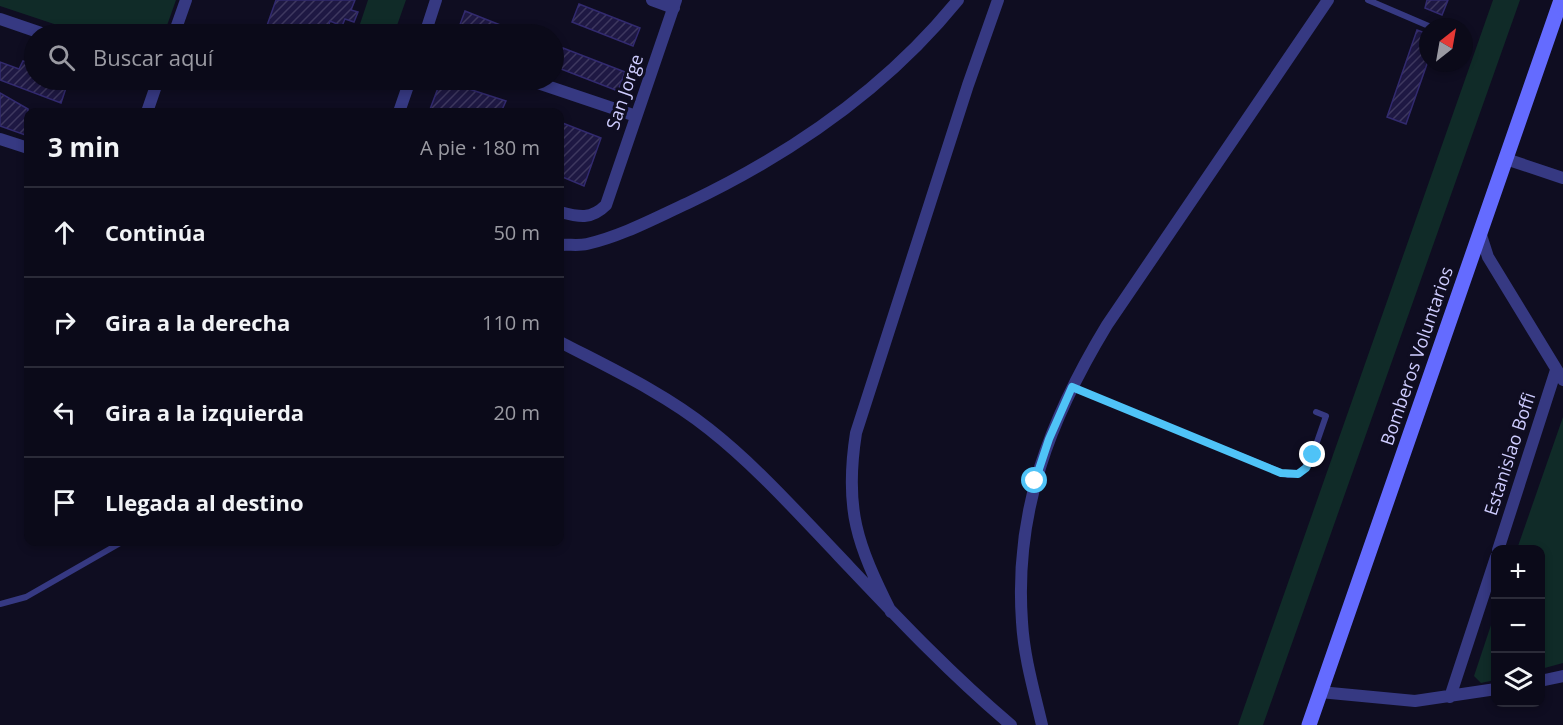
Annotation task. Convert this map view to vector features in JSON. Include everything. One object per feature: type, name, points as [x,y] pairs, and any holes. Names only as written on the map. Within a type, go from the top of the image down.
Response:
[{"type":"main road","name":"Bomberos Voluntarios","points":[[1309,725],[1561,0]]},
{"type":"street","points":[[178,24],[186,0]]},
{"type":"street","points":[[428,24],[436,0]]},
{"type":"street","points":[[652,0],[675,4]]},
{"type":"street","points":[[564,245],[585,244],[628,231],[739,179],[807,138],[847,109],[898,64],[958,0]]},
{"type":"street","points":[[891,612],[856,530],[851,498],[851,465],[856,433],[968,85],[998,0]]},
{"type":"street","points":[[1042,725],[1022,624],[1021,549],[1038,470],[1072,387],[1102,333],[1142,270],[1328,0]]},
{"type":"street","name":"San Jorge","points":[[564,213],[590,217],[601,210],[609,196],[675,4]]},
{"type":"street","points":[[0,19],[24,27]]},
{"type":"street","points":[[148,108],[155,90]]},
{"type":"street","points":[[400,108],[407,90]]},
{"type":"street","points":[[559,90],[636,116]]},
{"type":"street","points":[[0,139],[24,147]]},
{"type":"street","points":[[1506,159],[1563,178]]},
{"type":"street","points":[[1480,232],[1488,257],[1559,375]]},
{"type":"street","points":[[564,344],[648,389],[708,428],[770,483],[891,612],[963,683],[1011,725]]},
{"type":"street","name":"Estanislao Boffi","points":[[1499,545],[1559,375]]},
{"type":"street","points":[[1450,697],[1491,572]]},
{"type":"street","points":[[1545,680],[1563,676]]},
{"type":"street","points":[[1320,692],[1404,700],[1450,697],[1491,690]]},
{"type":"lane","points":[[1368,0],[1419,22]]},
{"type":"lane","points":[[1072,387],[1288,475],[1298,474],[1310,462],[1326,416],[1316,412]]},
{"type":"lane","points":[[0,604],[26,597],[115,546]]},
{"type":"green space","points":[[0,0],[176,0],[168,24],[54,24],[0,6]]},
{"type":"green space","points":[[368,0],[406,0],[398,24],[360,24]]},
{"type":"green space","points":[[1493,0],[1520,0],[1263,725],[1238,725],[1468,72],[1473,72],[1473,57]]},
{"type":"green space","points":[[1563,417],[1563,663],[1545,668],[1545,545],[1518,545]]},
{"type":"green space","points":[[1491,625],[1491,681],[1481,683],[1474,676]]},
{"type":"building","points":[[276,0],[355,0],[351,10],[358,12],[354,22],[345,19],[343,24],[330,21],[329,24],[268,24]]},
{"type":"building","points":[[1427,0],[1448,0],[1442,15],[1425,8]]},
{"type":"building","points":[[579,4],[640,28],[633,46],[572,22]]},
{"type":"building","points":[[465,11],[498,24],[460,24]]},
{"type":"building","points":[[1417,30],[1419,31],[1419,72],[1424,72],[1406,124],[1387,117]]},
{"type":"building","points":[[564,48],[625,72],[618,91],[564,70]]},
{"type":"building","points":[[24,61],[24,89],[0,80],[0,62],[19,69]]},
{"type":"building","points":[[27,90],[65,90],[61,103]]},
{"type":"building","points":[[437,90],[472,90],[506,101],[503,108],[430,108]]},
{"type":"building","points":[[0,93],[26,108],[24,108],[24,135],[0,126]]},
{"type":"building","points":[[564,124],[601,138],[584,186],[564,178]]},
{"type":"route","points":[[1035,481],[1049,439],[1072,387],[1288,475],[1294,476],[1306,468],[1313,455]]}]
